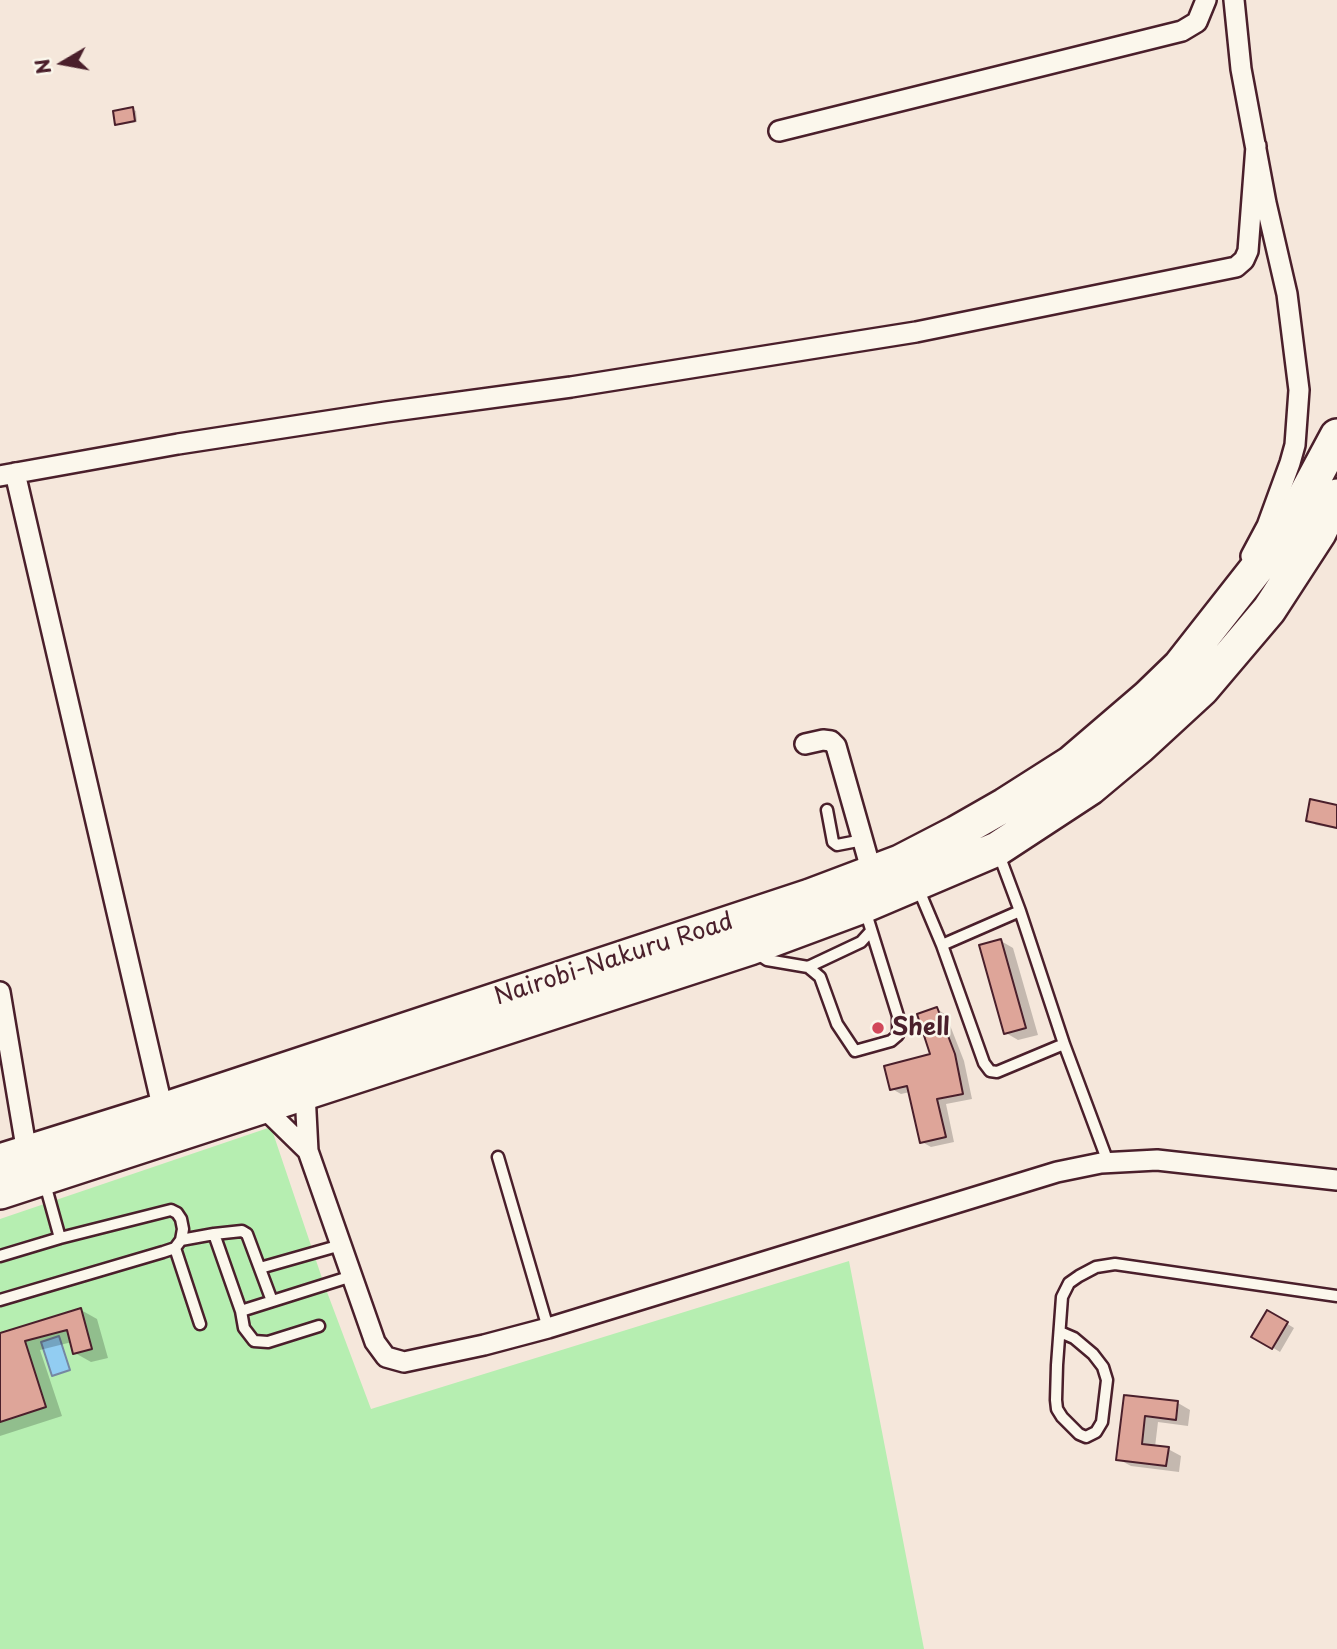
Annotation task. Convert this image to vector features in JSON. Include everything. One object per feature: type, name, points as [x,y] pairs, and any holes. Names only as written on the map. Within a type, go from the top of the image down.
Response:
[{"type":"highway","name":"Nairobi-Nakuru Road","points":[[23,1164],[163,1110],[810,896],[900,862],[1005,805],[1071,763],[1180,666],[1286,531],[1337,436]]},
{"type":"highway","points":[[0,1192],[23,1164],[263,1107],[750,947],[867,919],[916,884],[997,849],[1090,788],[1139,747],[1202,689],[1269,610],[1319,533],[1337,496]]},
{"type":"street","points":[[779,131],[1182,31],[1197,22],[1206,0]]},
{"type":"street","points":[[1180,666],[1232,591],[1267,526],[1295,445],[1299,390],[1289,305],[1241,69],[1234,0]]},
{"type":"street","points":[[163,1110],[8,475],[386,411],[571,387],[916,332],[1236,267],[1244,260],[1248,251],[1255,146]]},
{"type":"street","points":[[805,744],[823,740],[831,741],[836,746],[872,873]]},
{"type":"street","points":[[0,992],[23,1164]]},
{"type":"street","points":[[305,1093],[308,1151],[375,1342],[391,1360],[404,1362],[548,1328],[1057,1172],[1108,1162],[1185,1162],[1337,1181]]},
{"type":"street","points":[[263,1107],[308,1151]]},
{"type":"lane","points":[[827,810],[833,842],[837,845],[863,840]]},
{"type":"lane","points":[[997,849],[1108,1162]]},
{"type":"lane","points":[[916,884],[942,945],[984,1063],[990,1072],[997,1072],[1064,1044]]},
{"type":"lane","points":[[942,945],[1020,911]]},
{"type":"lane","points":[[750,947],[767,960],[808,967],[820,977],[837,1024],[855,1051],[891,1041],[898,1035],[898,1016],[867,919]]},
{"type":"lane","points":[[808,967],[861,942],[867,919]]},
{"type":"lane","points":[[498,1157],[548,1328]]},
{"type":"lane","points":[[23,1164],[60,1238]]},
{"type":"lane","points":[[0,1256],[171,1210],[181,1219],[183,1229],[178,1244],[200,1324]]},
{"type":"lane","points":[[0,1300],[178,1244],[214,1234],[242,1231],[247,1234],[272,1301]]},
{"type":"lane","points":[[214,1234],[241,1311],[244,1328],[254,1341],[260,1343],[283,1338],[319,1326]]},
{"type":"lane","points":[[260,1268],[341,1245]]},
{"type":"lane","points":[[1060,1332],[1074,1338],[1093,1354],[1103,1367],[1107,1380],[1102,1422],[1096,1432],[1086,1437],[1079,1434],[1057,1409],[1057,1364],[1062,1297],[1069,1283],[1096,1267],[1115,1264],[1337,1296]]},
{"type":"lane","points":[[241,1311],[352,1276]]},
{"type":"green space","points":[[271,1127],[324,1284],[371,1409],[849,1261],[924,1649],[0,1649],[0,1219]]},
{"type":"water","points":[[59,1336],[70,1370],[52,1376],[41,1342]]},
{"type":"building","points":[[133,107],[135,121],[115,125],[113,111]]},
{"type":"building","points":[[1310,799],[1337,805],[1337,828],[1306,821]]},
{"type":"building","points":[[1001,939],[1026,1028],[1004,1034],[979,945]]},
{"type":"building","points":[[937,1007],[955,1054],[963,1094],[937,1099],[946,1137],[920,1143],[907,1086],[890,1090],[884,1066],[930,1054],[917,1014]]},
{"type":"building","points":[[81,1308],[92,1349],[73,1354],[67,1330],[25,1341],[46,1407],[0,1422],[0,1333]]},
{"type":"building","points":[[1267,1310],[1288,1322],[1272,1349],[1251,1337]]},
{"type":"building","points":[[1124,1395],[1178,1401],[1176,1420],[1145,1416],[1142,1444],[1169,1447],[1166,1466],[1116,1460]]},
{"type":"place","name":"Shell","points":[[878,1028]]}]
